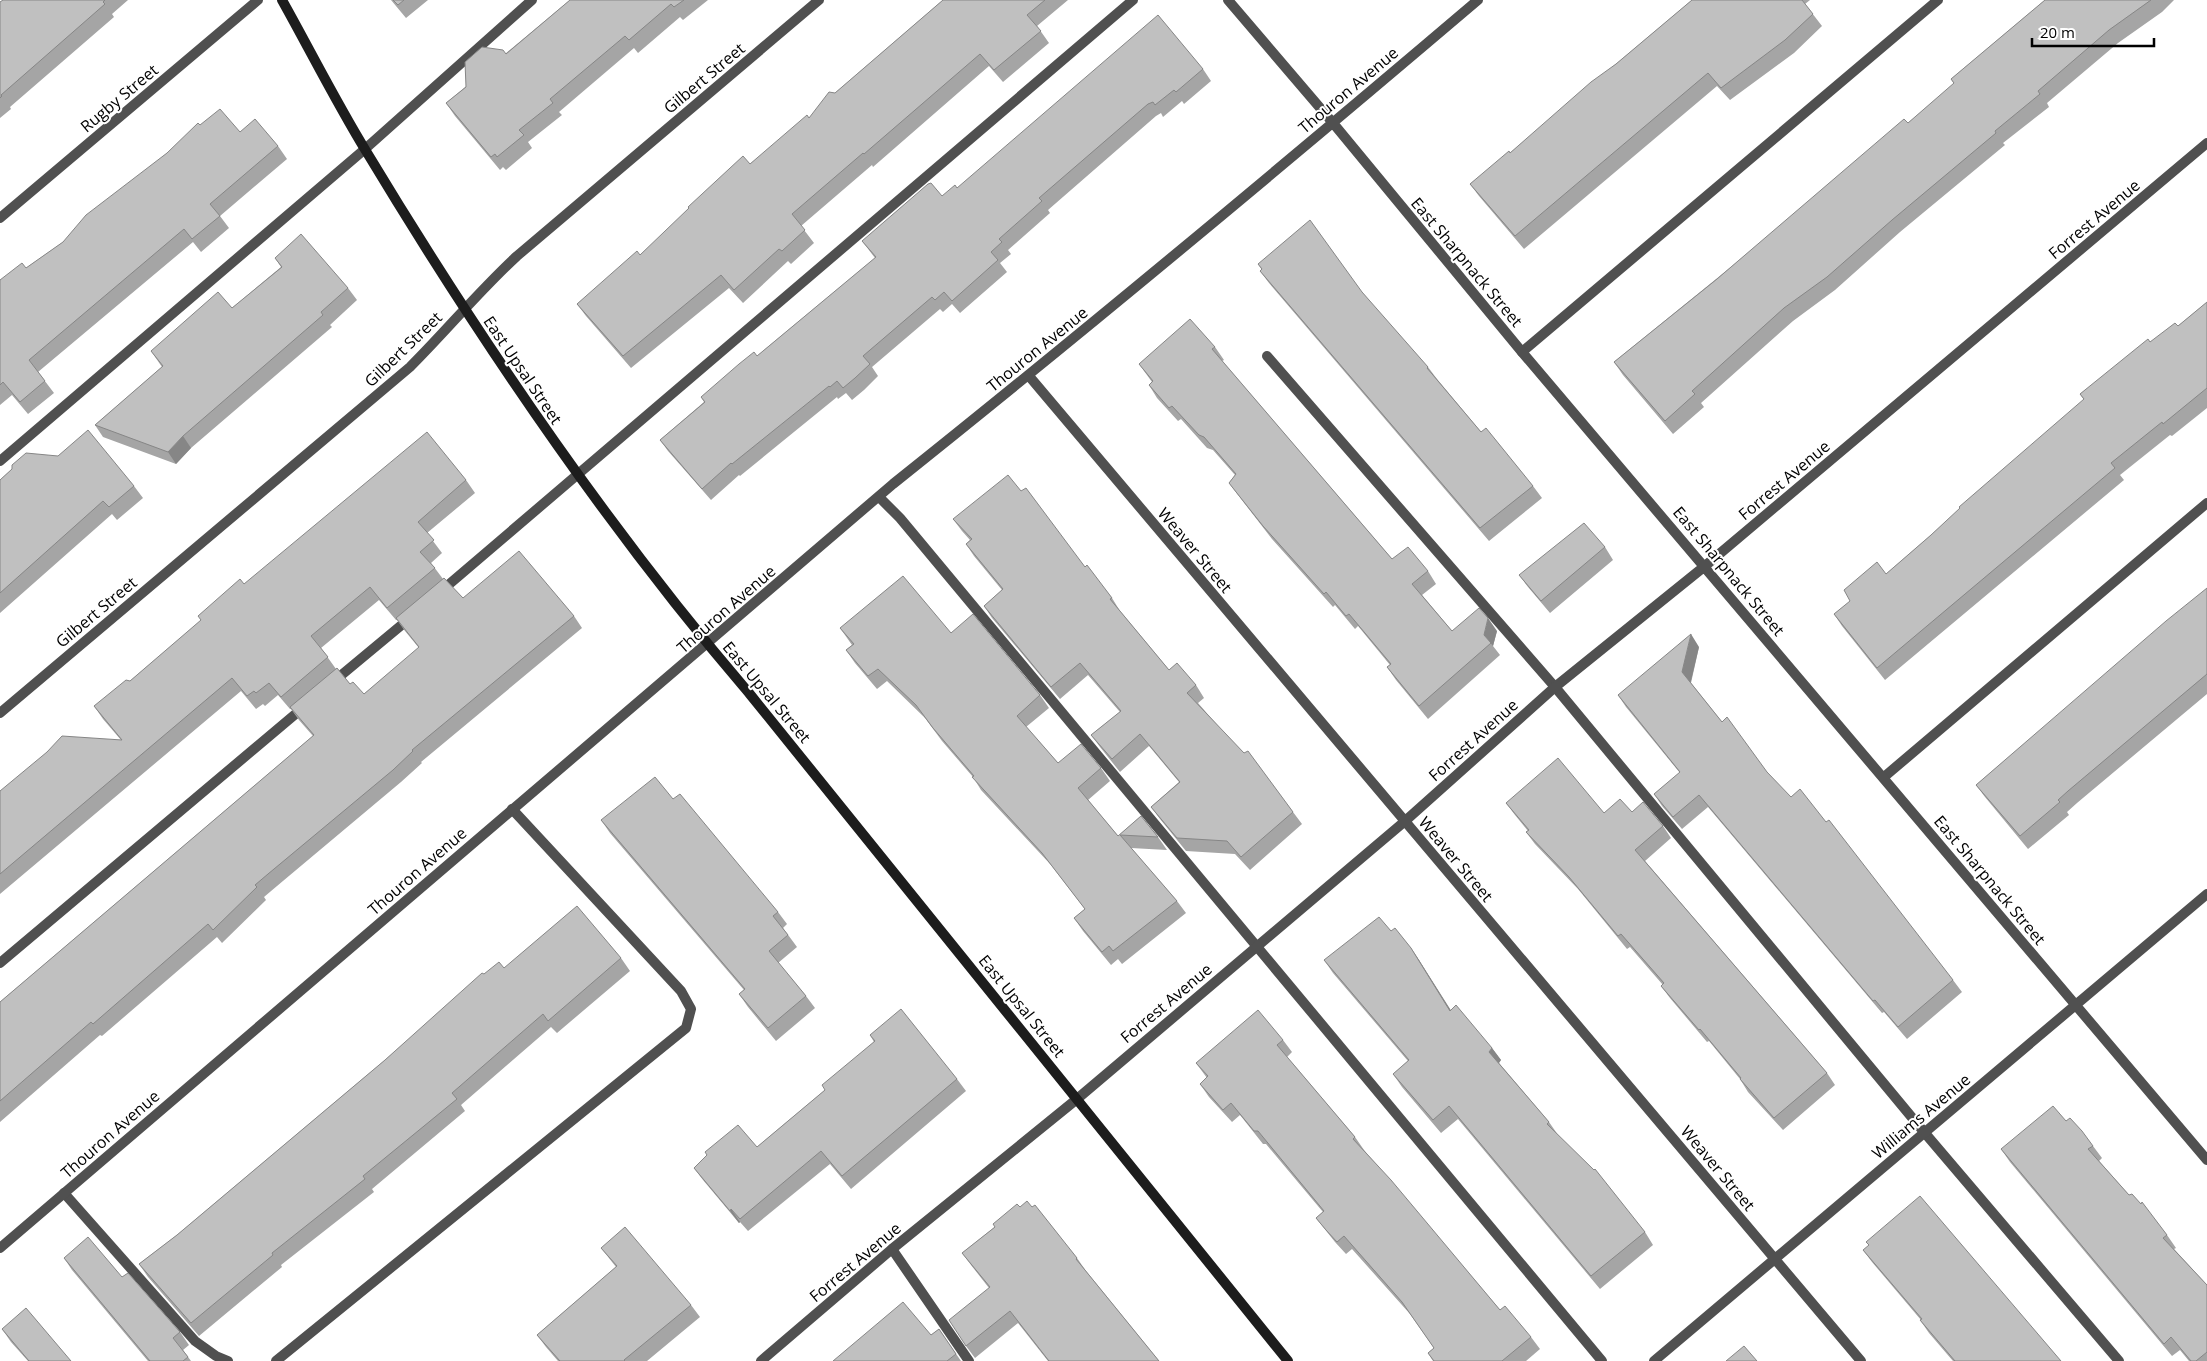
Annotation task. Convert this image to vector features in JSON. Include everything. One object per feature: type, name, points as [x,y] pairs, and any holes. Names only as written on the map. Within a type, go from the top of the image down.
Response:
[{"type":"street","name":"Rugby Street","points":[[0,218],[258,0]]},
{"type":"street","name":"East Upsal Street","points":[[282,0],[365,149],[464,310],[536,417],[708,644],[750,693],[1288,1361]]},
{"type":"street","points":[[0,461],[365,149],[532,0]]},
{"type":"street","name":"Gilbert Street","points":[[0,713],[410,366],[516,256],[819,0]]},
{"type":"street","points":[[434,597],[1133,0]]},
{"type":"street","name":"East Sharpnack Street","points":[[1228,0],[1333,123],[1522,352],[2207,1160]]},
{"type":"street","name":"Thouron Avenue","points":[[0,1248],[879,497],[1029,376],[1478,0]]},
{"type":"street","points":[[1522,352],[1938,0]]},
{"type":"street","name":"Forrest Avenue","points":[[761,1361],[892,1249],[1077,1099],[1404,822],[1555,687],[1705,566],[2207,143]]},
{"type":"street","points":[[1267,356],[1555,687],[1924,1132],[2119,1361]]},
{"type":"street","name":"Weaver Street","points":[[1029,376],[1861,1361]]},
{"type":"street","points":[[879,497],[900,518],[1602,1361]]},
{"type":"street","points":[[1884,777],[2207,503]]},
{"type":"street","points":[[328,687],[419,610]]},
{"type":"street","points":[[0,963],[313,700]]},
{"type":"street","points":[[276,1361],[686,1028],[690,1009],[681,990],[512,809]]},
{"type":"street","name":"Williams Avenue","points":[[1654,1361],[2207,894]]},
{"type":"street","points":[[64,1193],[195,1341],[216,1356],[228,1361]]},
{"type":"street","points":[[892,1249],[969,1361]]},
{"type":"building","points":[[3,0],[105,0],[103,2],[105,4],[1,95],[0,98],[0,2]]},
{"type":"building","points":[[393,0],[404,0],[398,5]]},
{"type":"building","points":[[570,0],[684,0],[674,7],[671,4],[629,40],[625,36],[550,99],[553,103],[519,130],[524,135],[497,157],[495,154],[491,157],[446,103],[466,87],[465,62],[482,47],[503,50],[506,54]]},
{"type":"building","points":[[943,0],[1045,0],[1027,15],[1041,31],[994,70],[980,54],[792,214],[805,230],[782,251],[779,249],[734,290],[721,275],[623,356],[577,304],[637,251],[640,255],[743,156],[750,164],[807,115],[809,118],[829,92],[835,93]]},
{"type":"building","points":[[1692,0],[1802,0],[1813,14],[1785,40],[1721,88],[1708,73],[1515,236],[1470,184],[1509,151],[1510,153],[1591,82],[1616,64]]},
{"type":"building","points":[[2045,0],[2151,0],[2109,30],[2038,91],[2040,94],[1995,131],[1996,133],[1827,277],[1784,308],[1692,391],[1695,394],[1665,421],[1614,362],[1717,279],[1904,119],[1908,123],[1954,83],[1951,79]]},
{"type":"building","points":[[1158,15],[1203,69],[1176,92],[1174,90],[1155,105],[1153,102],[1148,104],[1039,198],[1042,201],[999,239],[1002,242],[991,252],[998,260],[952,301],[944,292],[935,300],[932,297],[863,356],[870,364],[855,378],[843,388],[837,381],[829,386],[731,463],[702,489],[660,440],[705,402],[701,397],[754,352],[757,356],[876,257],[862,241],[928,184],[931,183],[942,196],[955,185],[957,188]]},
{"type":"building","points":[[220,109],[240,132],[255,119],[278,146],[210,204],[220,216],[192,239],[184,229],[29,360],[45,381],[20,402],[3,382],[0,385],[0,280],[22,263],[26,268],[63,242],[86,215],[167,153],[198,123],[200,125]]},
{"type":"building","points":[[1310,220],[1362,292],[1428,367],[1481,432],[1486,428],[1533,486],[1480,528],[1260,271],[1262,269],[1258,264]]},
{"type":"building","points":[[301,234],[348,288],[321,312],[323,315],[183,436],[168,452],[95,425],[163,366],[151,351],[218,292],[232,308],[282,267],[275,258]]},
{"type":"building","points":[[2207,302],[2207,388],[2111,463],[2115,468],[1877,668],[1834,614],[1850,601],[1844,590],[1877,562],[1886,574],[1931,535],[1959,507],[2084,399],[2080,394],[2148,339],[2150,342],[2175,323],[2178,326]]},
{"type":"building","points":[[1190,319],[1215,347],[1212,349],[1392,559],[1408,547],[1428,571],[1412,584],[1452,631],[1479,608],[1488,618],[1484,635],[1491,643],[1419,706],[1387,667],[1391,664],[1349,614],[1346,616],[1326,592],[1324,594],[1263,526],[1229,483],[1236,474],[1204,437],[1199,435],[1172,406],[1169,408],[1149,385],[1153,381],[1139,364]]},
{"type":"building","points":[[88,430],[134,486],[109,507],[103,501],[0,593],[0,480],[12,469],[12,465],[26,453],[58,456]]},
{"type":"building","points":[[427,432],[466,480],[418,522],[434,540],[420,552],[435,568],[387,608],[370,587],[311,636],[328,657],[281,697],[269,683],[256,693],[254,691],[247,696],[232,678],[0,874],[0,791],[47,752],[62,736],[122,740],[94,706],[126,680],[130,681],[201,620],[198,616],[240,579],[244,584]]},
{"type":"building","points":[[1008,475],[1021,491],[1026,488],[1085,567],[1087,565],[1112,598],[1110,599],[1169,670],[1177,663],[1196,685],[1187,693],[1244,753],[1248,751],[1293,812],[1241,857],[1227,841],[1177,838],[1151,807],[1180,782],[1140,734],[1112,759],[1091,735],[1121,711],[1080,663],[1051,687],[984,606],[1003,589],[966,544],[972,539],[953,519]]},
{"type":"building","points":[[1584,523],[1605,547],[1541,601],[1519,575]]},
{"type":"building","points":[[519,551],[574,616],[412,750],[393,770],[255,885],[257,887],[213,930],[208,924],[93,1024],[91,1022],[0,1101],[0,1002],[314,735],[290,707],[337,668],[350,684],[353,682],[364,694],[419,647],[396,618],[444,578],[463,598]]},
{"type":"building","points":[[903,576],[951,633],[973,614],[1040,695],[1017,716],[1058,763],[1081,744],[1101,768],[1078,788],[1118,836],[1141,816],[1158,837],[1120,835],[1177,901],[1113,951],[1109,946],[1102,952],[1074,918],[1085,909],[1042,853],[972,777],[974,776],[916,705],[878,669],[868,676],[846,650],[854,644],[840,628]]},
{"type":"building","points":[[2207,588],[2207,674],[2068,791],[2058,800],[2060,802],[2020,836],[1976,785]]},
{"type":"building","points":[[1691,634],[1682,672],[1722,722],[1727,717],[1767,772],[1791,797],[1800,789],[1826,822],[1829,820],[1953,980],[1898,1027],[1875,1000],[1873,1001],[1699,795],[1673,817],[1654,794],[1680,772],[1618,695]]},
{"type":"building","points":[[1558,758],[1604,813],[1620,799],[1632,812],[1643,802],[1663,826],[1635,850],[1827,1073],[1774,1118],[1700,1029],[1661,986],[1664,983],[1621,934],[1618,936],[1569,877],[1526,832],[1529,830],[1506,803]]},
{"type":"building","points":[[655,777],[673,799],[680,794],[778,912],[773,916],[788,935],[769,951],[806,996],[768,1028],[739,994],[745,989],[601,820]]},
{"type":"building","points":[[577,906],[621,958],[548,1021],[543,1014],[452,1093],[457,1099],[363,1176],[365,1179],[272,1253],[273,1255],[191,1323],[139,1264],[177,1235],[385,1060],[482,973],[484,974],[499,962],[504,968]]},
{"type":"building","points":[[1379,917],[1391,931],[1395,928],[1411,948],[1450,1011],[1456,1005],[1492,1048],[1489,1052],[1549,1122],[1547,1124],[1595,1169],[1645,1232],[1591,1276],[1449,1106],[1433,1120],[1393,1074],[1409,1060],[1324,960]]},
{"type":"building","points":[[901,1009],[957,1079],[842,1176],[821,1151],[740,1219],[731,1209],[730,1211],[694,1168],[707,1155],[705,1152],[738,1125],[757,1147],[825,1090],[822,1085],[875,1041],[870,1035]]},
{"type":"building","points":[[1258,1010],[1283,1040],[1277,1045],[1355,1137],[1353,1139],[1391,1180],[1500,1310],[1505,1306],[1531,1337],[1502,1361],[1434,1361],[1428,1353],[1434,1348],[1402,1302],[1344,1236],[1337,1242],[1326,1230],[1316,1218],[1324,1211],[1258,1131],[1254,1131],[1231,1103],[1223,1110],[1200,1084],[1208,1076],[1196,1063]]},
{"type":"building","points":[[2053,1106],[2066,1121],[2070,1118],[2082,1131],[2093,1146],[2088,1149],[2129,1195],[2132,1194],[2141,1204],[2142,1202],[2167,1235],[2163,1238],[2207,1285],[2207,1352],[2196,1361],[2191,1361],[2171,1337],[2164,1344],[2001,1149]]},
{"type":"building","points":[[1920,1196],[2061,1361],[1955,1361],[1863,1250],[1869,1245],[1866,1242]]},
{"type":"building","points":[[1027,1201],[1032,1207],[1035,1205],[1076,1259],[1159,1361],[1049,1361],[1010,1311],[966,1346],[949,1320],[990,1287],[962,1253],[995,1227],[993,1224],[1017,1204],[1020,1207]]},
{"type":"building","points":[[625,1227],[691,1305],[625,1361],[560,1361],[537,1335],[617,1266],[601,1248]]},
{"type":"building","points":[[88,1237],[122,1277],[128,1273],[180,1332],[173,1338],[188,1357],[183,1361],[150,1361],[64,1258]]},
{"type":"building","points":[[903,1302],[931,1335],[939,1329],[956,1354],[947,1361],[833,1361]]},
{"type":"building","points":[[26,1308],[71,1361],[29,1361],[2,1329]]},
{"type":"building","points":[[1744,1346],[1757,1361],[1726,1361]]}]
